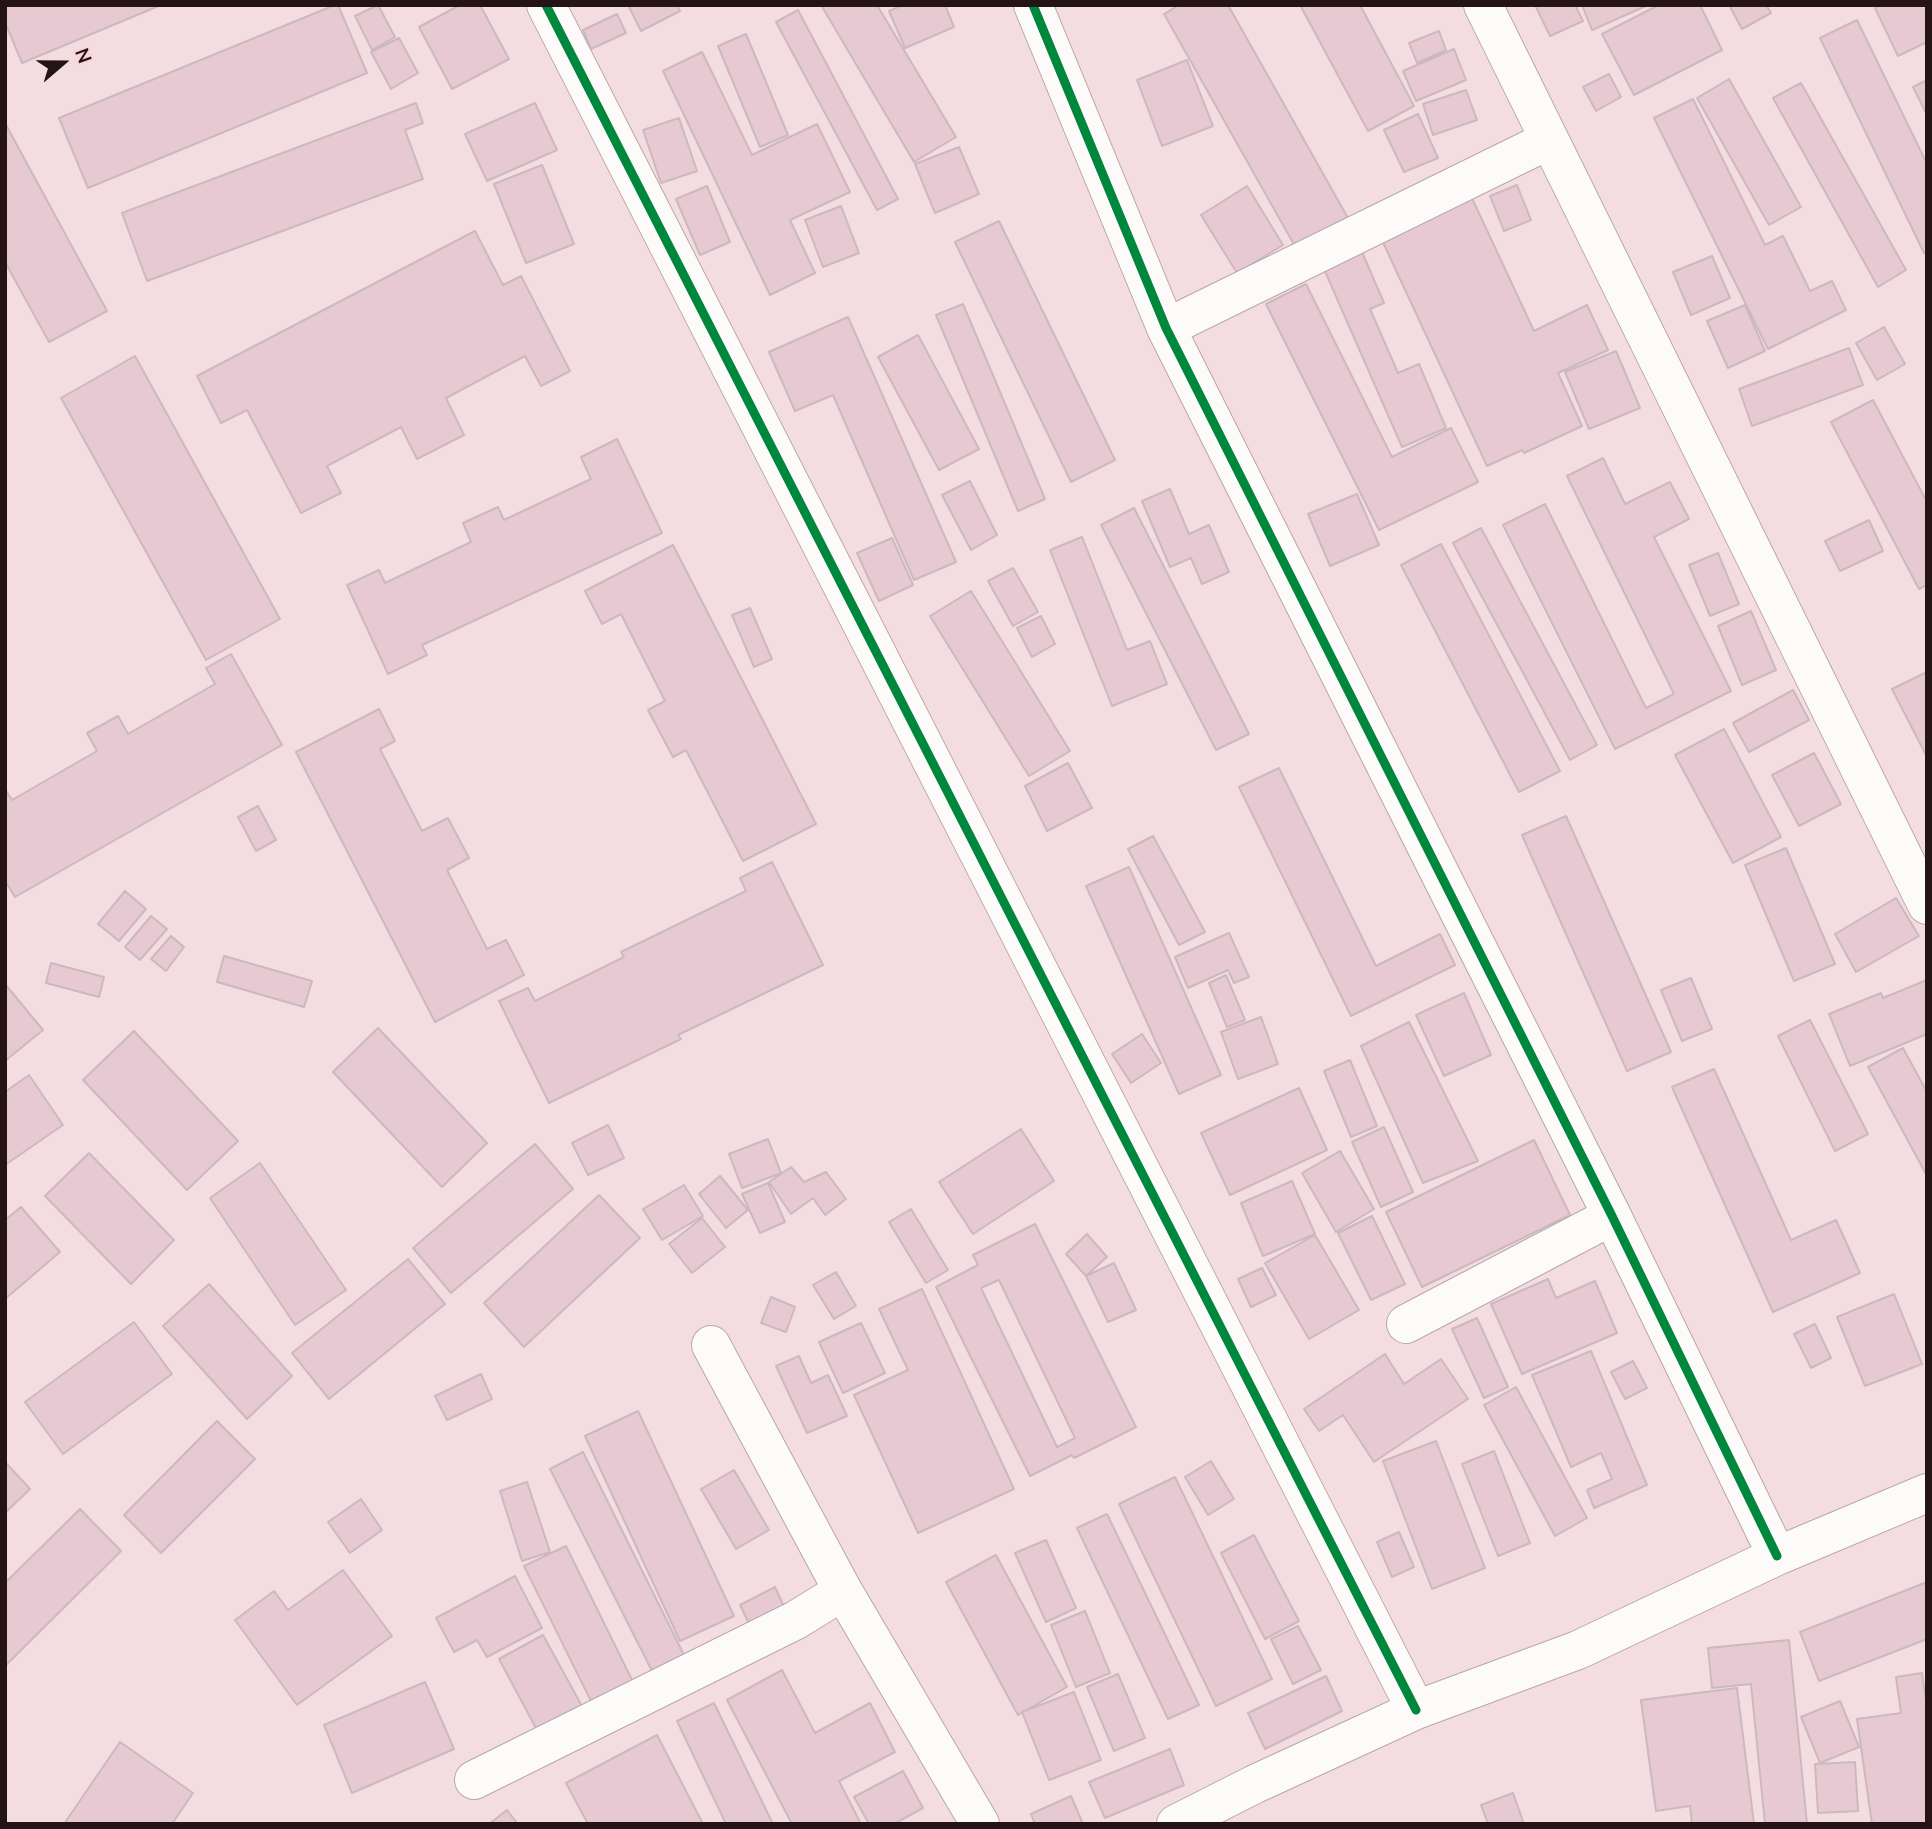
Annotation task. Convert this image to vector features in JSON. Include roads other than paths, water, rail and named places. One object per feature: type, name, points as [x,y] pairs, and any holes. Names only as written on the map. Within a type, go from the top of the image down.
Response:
[{"type":"street","points":[[546,5],[1416,1710]]},
{"type":"street","points":[[1033,5],[1166,327],[1612,1216],[1777,1556]]},
{"type":"street","points":[[1483,5],[1927,905]]},
{"type":"street","points":[[1166,327],[1549,140]]},
{"type":"street","points":[[1406,1324],[1612,1216]]},
{"type":"street","points":[[711,1345],[843,1591],[980,1824]]},
{"type":"street","points":[[1176,1824],[1255,1784],[1416,1710],[1577,1650],[1777,1556],[1927,1493]]},
{"type":"street","points":[[474,1780],[796,1620],[843,1591]]}]
